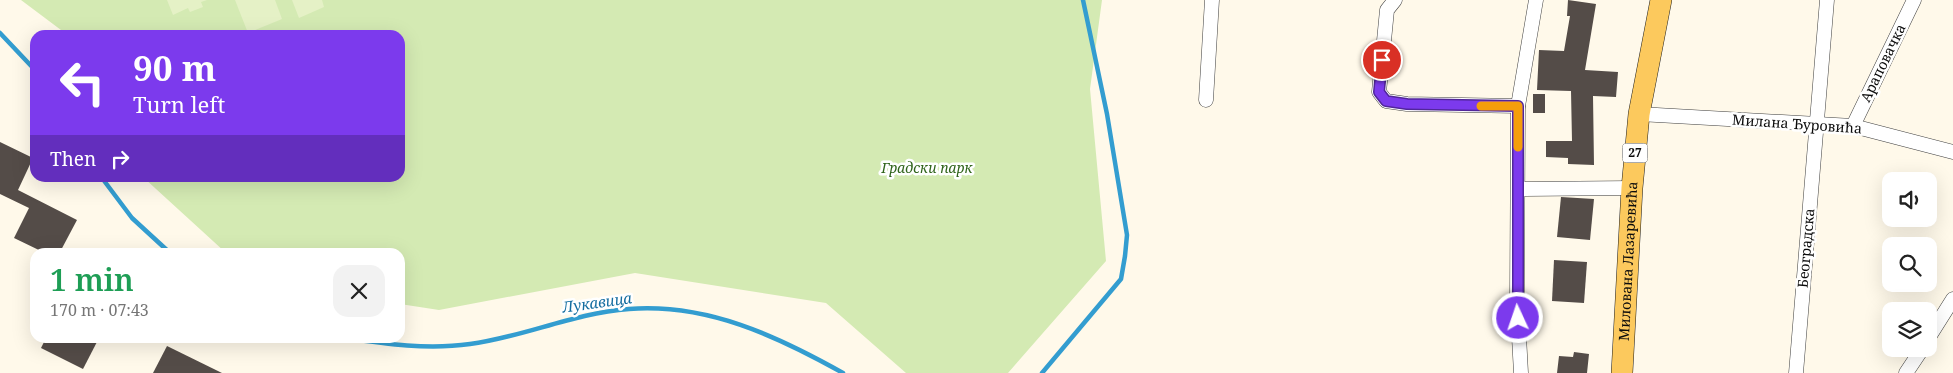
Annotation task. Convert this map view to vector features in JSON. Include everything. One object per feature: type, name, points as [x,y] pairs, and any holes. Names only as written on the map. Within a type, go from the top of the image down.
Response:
[{"type":"main road","name":"Милована Лазаревића","points":[[1622,373],[1632,188],[1639,114],[1660,0]]},
{"type":"street","points":[[1206,100],[1212,0]]},
{"type":"street","points":[[1395,0],[1387,10],[1379,92],[1386,101],[1407,104],[1518,106]]},
{"type":"street","points":[[1521,373],[1517,300],[1518,106],[1536,0]]},
{"type":"street","name":"Београдска","points":[[1796,373],[1827,0]]},
{"type":"street","name":"Араповачка","points":[[1853,126],[1914,0]]},
{"type":"street","name":"Милана Ђуровића","points":[[1639,114],[1853,126],[1953,152]]},
{"type":"street","points":[[1518,189],[1632,188]]},
{"type":"street","points":[[1937,324],[1953,298]]},
{"type":"street","points":[[1906,373],[1917,357]]},
{"type":"green space","name":"Градски парк","points":[[21,0],[1102,0],[1090,89],[1106,261],[1008,373],[906,373],[826,303],[635,273],[439,310],[405,305],[405,248],[221,248],[148,182],[405,182],[405,30],[61,30]]},
{"type":"green space","points":[[167,0],[207,0],[201,2],[203,7],[190,12],[188,8],[173,15]]},
{"type":"green space","points":[[235,0],[275,0],[282,19],[255,30],[247,30]]},
{"type":"green space","points":[[292,0],[322,0],[324,7],[299,18]]},
{"type":"building","points":[[1568,0],[1596,4],[1585,70],[1618,72],[1616,97],[1593,96],[1594,165],[1568,164],[1568,158],[1546,157],[1546,141],[1572,141],[1571,91],[1537,90],[1539,50],[1564,51],[1570,16],[1567,16]]},
{"type":"building","points":[[1533,94],[1545,94],[1545,113],[1533,113]]},
{"type":"building","points":[[0,142],[30,157],[30,164],[18,190],[77,220],[62,248],[35,248],[14,238],[29,208],[0,194]]},
{"type":"building","points":[[1561,197],[1594,199],[1590,240],[1557,237]]},
{"type":"building","points":[[1554,260],[1587,262],[1584,303],[1552,301]]},
{"type":"building","points":[[44,343],[96,343],[83,369],[41,348]]},
{"type":"building","points":[[167,346],[222,373],[153,373]]},
{"type":"building","points":[[1574,352],[1589,354],[1587,373],[1557,373],[1559,356],[1573,357]]},
{"type":"waterway","points":[[1042,373],[1121,279],[1125,256],[1127,235],[1107,114],[1083,0]]},
{"type":"waterway","name":"Лукавица","points":[[0,33],[30,65]]},
{"type":"waterway","name":"Лукавица","points":[[105,182],[132,218],[165,248]]},
{"type":"waterway","name":"Лукавица","points":[[384,343],[407,346],[454,346],[490,341],[608,311],[658,309],[686,311],[740,325],[793,347],[843,373]]},
{"type":"slow traffic","points":[[1481,106],[1518,106],[1518,147]]},
{"type":"route","points":[[1382,60],[1379,92],[1386,101],[1407,104],[1518,106],[1518,318]]}]
